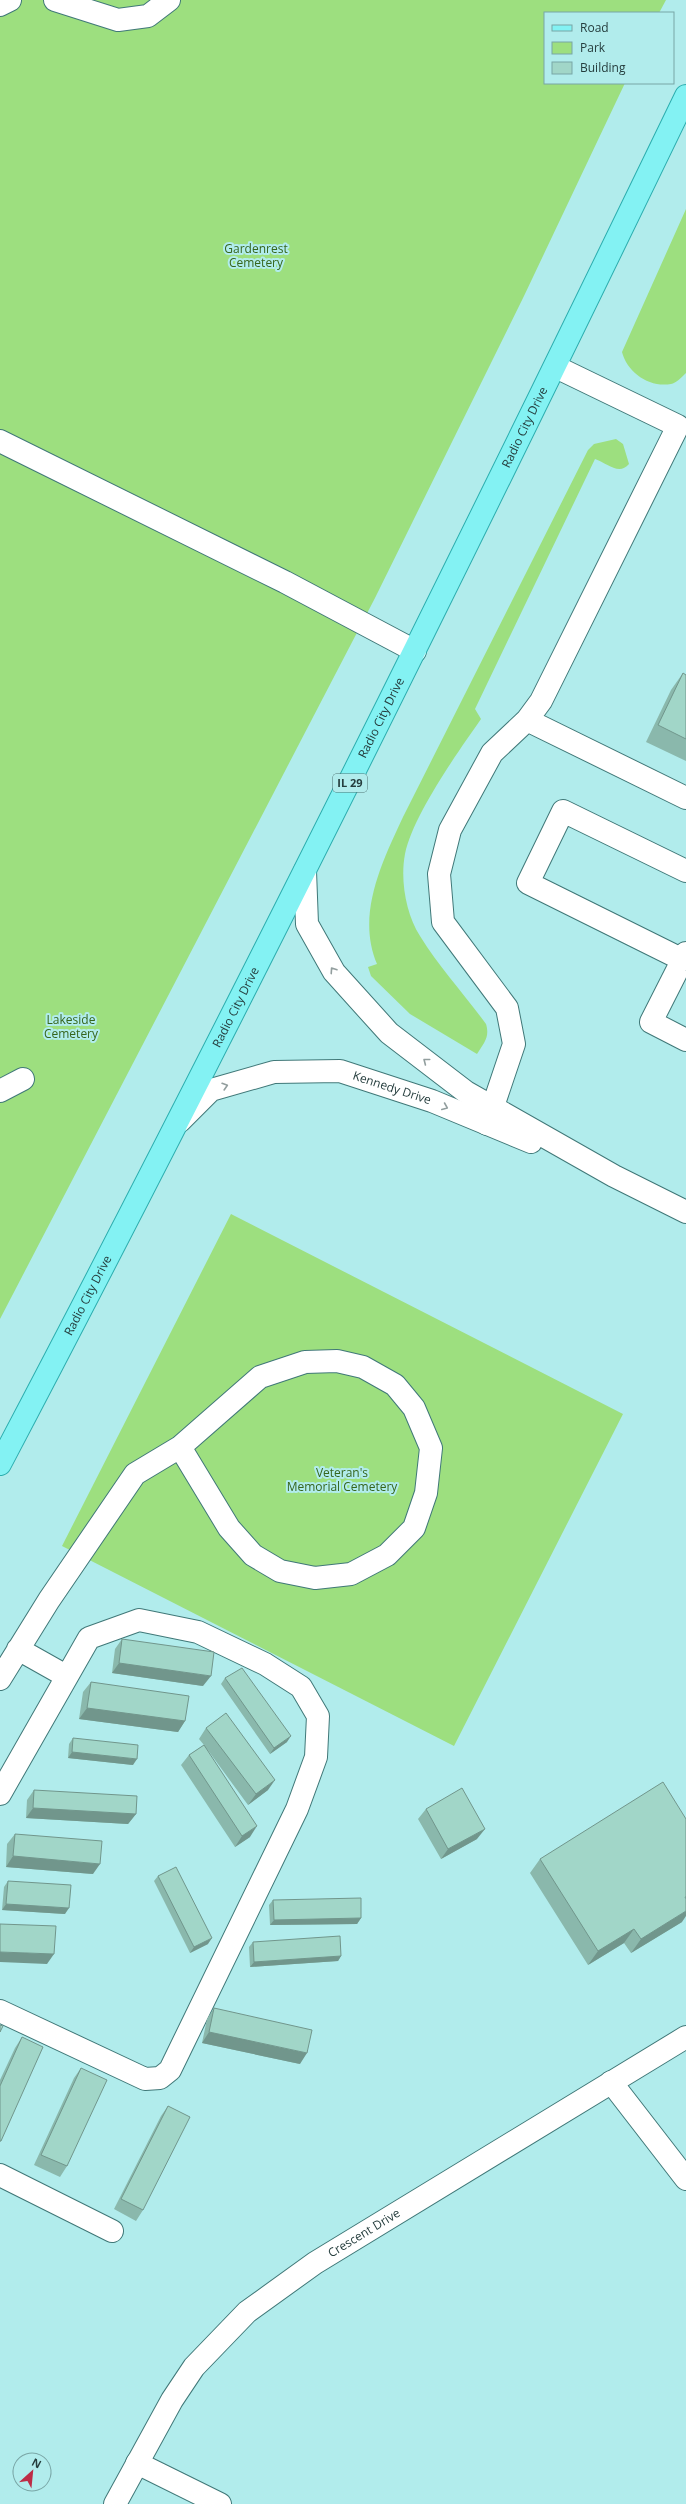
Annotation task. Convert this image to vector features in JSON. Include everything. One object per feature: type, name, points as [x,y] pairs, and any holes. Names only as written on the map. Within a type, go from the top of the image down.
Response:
[{"type":"main road","name":"Radio City Drive","points":[[0,1464],[174,1128],[415,651],[556,367],[686,96]]},
{"type":"street","points":[[0,5],[10,0]]},
{"type":"street","points":[[55,0],[118,20],[148,16],[169,0]]},
{"type":"street","points":[[490,1116],[514,1044],[507,1008],[443,922],[439,874],[450,830],[492,753],[528,720],[541,701],[682,428],[556,367]]},
{"type":"street","points":[[0,441],[285,582],[415,651]]},
{"type":"street","points":[[528,720],[686,798]]},
{"type":"street","points":[[686,871],[563,811],[528,883],[684,957],[651,1022],[686,1040]]},
{"type":"street","name":"Kennedy Drive","points":[[305,870],[307,924],[334,972],[389,1033],[466,1092],[490,1116]]},
{"type":"street","name":"Kennedy Drive","points":[[174,1128],[211,1090],[274,1072],[340,1071],[432,1101],[490,1116],[686,1212]]},
{"type":"street","points":[[0,1091],[23,1079]]},
{"type":"street","points":[[0,1679],[18,1649],[135,1474],[180,1447],[260,1377],[305,1362],[337,1361],[363,1367],[396,1385],[414,1408],[432,1448],[426,1493],[414,1528],[387,1555],[351,1574],[315,1578],[280,1571],[253,1555],[229,1528],[180,1447]]},
{"type":"street","points":[[0,1794],[89,1638],[139,1620],[198,1632],[266,1664],[301,1687],[318,1716],[316,1757],[297,1809],[170,2070],[160,2078],[145,2079],[0,2011]]},
{"type":"street","points":[[18,1649],[66,1676]]},
{"type":"street","name":"Crescent Drive","points":[[114,2504],[172,2400],[194,2367],[246,2312],[315,2263],[686,2037]]},
{"type":"street","points":[[611,2082],[686,2179]]},
{"type":"street","points":[[0,2175],[112,2231]]},
{"type":"street","points":[[137,2463],[220,2504]]},
{"type":"green space","name":"Gardenrest Cemetery","points":[[0,0],[666,0],[660,12],[544,12],[544,84],[625,84],[524,296],[375,598],[0,1319]]},
{"type":"green space","points":[[686,209],[686,373],[679,380],[671,384],[655,384],[640,377],[634,372],[629,366],[622,352]]},
{"type":"green space","points":[[616,439],[623,444],[629,464],[621,469],[617,469],[595,459],[475,709],[481,719],[437,784],[426,803],[410,838],[405,854],[403,875],[405,896],[415,927],[435,959],[486,1024],[487,1036],[477,1054],[410,1014],[371,976],[368,967],[377,964],[371,945],[369,927],[370,908],[374,889],[387,852],[403,817],[588,450],[594,444]]},
{"type":"green space","name":"Veteran's Memorial Cemetery","points":[[231,1214],[623,1414],[454,1746],[62,1546]]},
{"type":"building","points":[[683,673],[686,675],[686,739],[658,725]]},
{"type":"building","points":[[122,1639],[214,1652],[211,1676],[119,1663]]},
{"type":"building","points":[[242,1668],[291,1736],[274,1748],[225,1678]]},
{"type":"building","points":[[91,1682],[189,1696],[185,1721],[87,1708]]},
{"type":"building","points":[[226,1713],[275,1780],[256,1794],[206,1728]]},
{"type":"building","points":[[73,1738],[138,1745],[137,1759],[72,1752]]},
{"type":"building","points":[[204,1745],[257,1826],[242,1836],[189,1755]]},
{"type":"building","points":[[663,1782],[686,1819],[686,1911],[641,1939],[634,1929],[598,1951],[540,1859]]},
{"type":"building","points":[[462,1788],[485,1829],[448,1849],[426,1809]]},
{"type":"building","points":[[34,1790],[137,1796],[136,1814],[33,1808]]},
{"type":"building","points":[[15,1834],[102,1841],[100,1864],[13,1856]]},
{"type":"building","points":[[176,1867],[212,1938],[194,1947],[158,1876]]},
{"type":"building","points":[[8,1881],[71,1885],[69,1908],[6,1904]]},
{"type":"building","points":[[361,1898],[361,1918],[274,1920],[273,1900]]},
{"type":"building","points":[[0,1924],[56,1926],[54,1954],[0,1952]]},
{"type":"building","points":[[340,1936],[341,1956],[254,1962],[253,1942]]},
{"type":"building","points":[[214,2008],[312,2030],[307,2053],[209,2032]]},
{"type":"building","points":[[0,2025],[3,2026],[0,2032]]},
{"type":"building","points":[[22,2037],[43,2047],[0,2141],[0,2086]]},
{"type":"building","points":[[81,2068],[107,2080],[67,2166],[41,2155]]},
{"type":"building","points":[[168,2106],[190,2117],[143,2210],[121,2199]]},
{"type":"park label","name":"Lakeside Cemetery","points":[[71,1027]]}]
